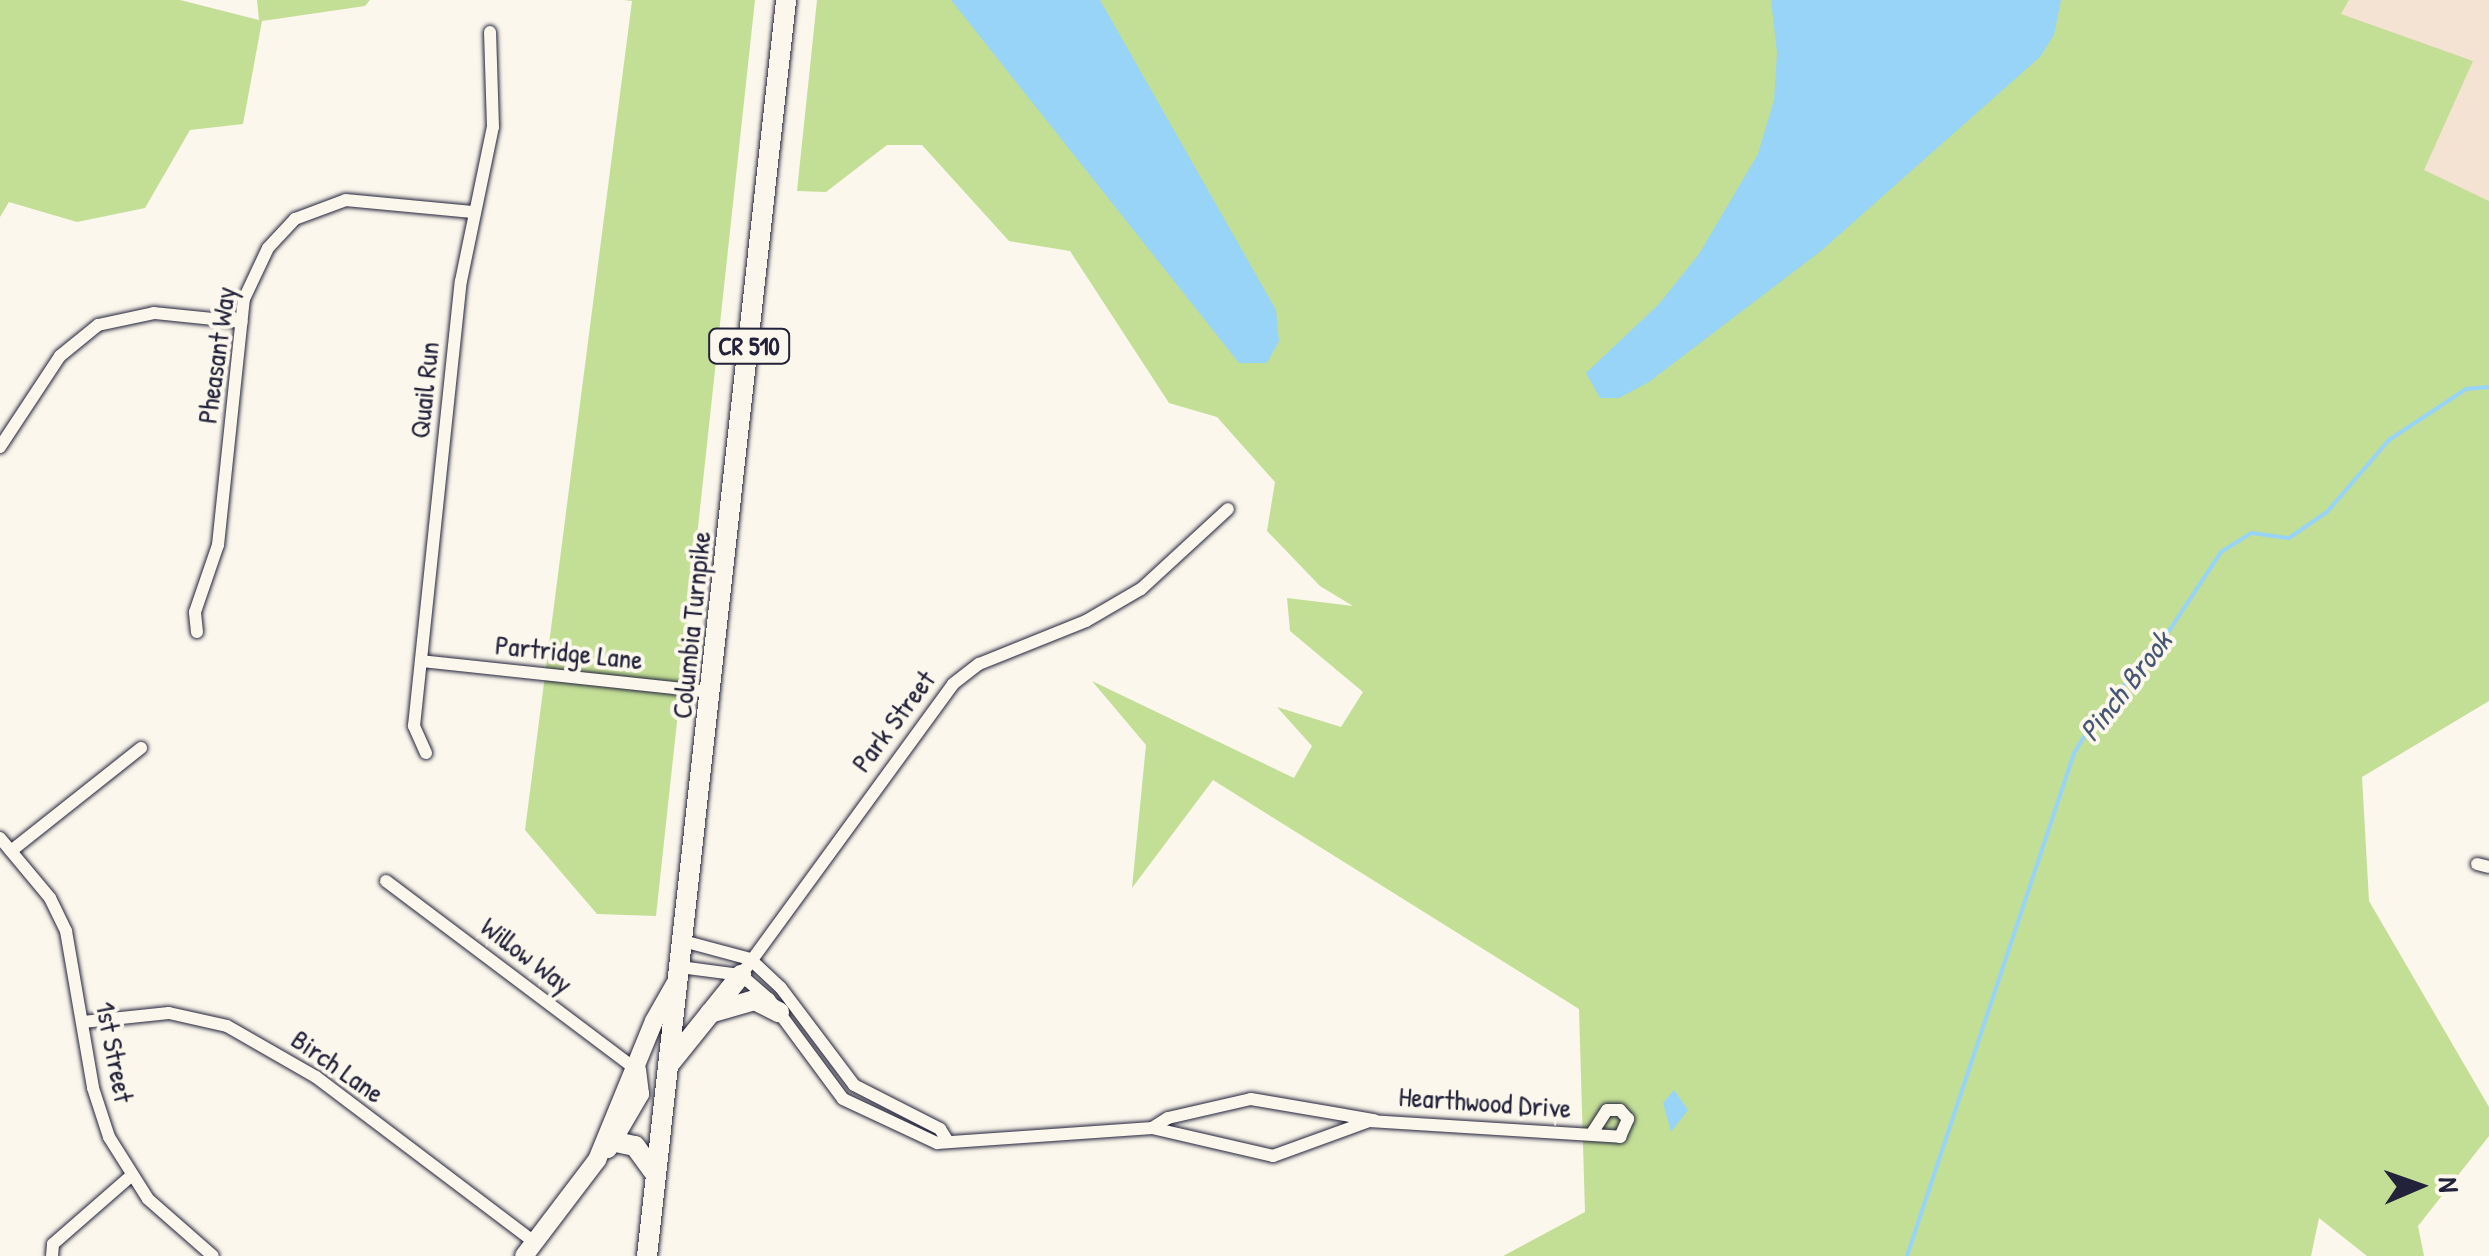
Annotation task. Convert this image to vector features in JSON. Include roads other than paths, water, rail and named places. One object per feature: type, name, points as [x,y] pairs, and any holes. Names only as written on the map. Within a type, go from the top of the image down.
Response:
[{"type":"main road","name":"Columbia Turnpike","points":[[647,1256],[786,0]]},
{"type":"main road","points":[[670,1064],[745,967]]},
{"type":"main road","points":[[597,1160],[637,1070],[654,1020],[680,973]]},
{"type":"main road","points":[[708,1014],[756,1000],[779,1012]]},
{"type":"main road","points":[[529,1249],[597,1160],[616,1142],[642,1086],[637,1070]]},
{"type":"main road","points":[[616,1142],[636,1146],[656,1175]]},
{"type":"street","name":"Quail Run","points":[[426,753],[414,726],[461,281],[493,127],[490,32]]},
{"type":"street","name":"Pheasant Way","points":[[197,632],[195,612],[218,544],[248,285],[268,248],[311,210],[367,199],[474,212]]},
{"type":"street","points":[[0,447],[60,356],[98,325],[154,312],[242,322]]},
{"type":"street","name":"Park Street","points":[[745,967],[953,684],[980,664],[1129,597],[1228,509]]},
{"type":"street","name":"Partridge Lane","points":[[421,661],[712,692]]},
{"type":"street","points":[[11,851],[141,748]]},
{"type":"street","name":"1st Street","points":[[0,838],[60,914],[100,1112],[131,1176],[167,1219],[213,1256]]},
{"type":"street","name":"Willow Way","points":[[386,881],[637,1070]]},
{"type":"street","points":[[683,942],[745,967],[781,988],[854,1085],[940,1129],[948,1140]]},
{"type":"street","points":[[680,973],[745,967]]},
{"type":"street","name":"Hearthwood Drive","points":[[745,967],[843,1098],[924,1140],[1152,1128],[1273,1156],[1374,1120]]},
{"type":"street","name":"Birch Lane","points":[[83,1022],[169,1012],[227,1026],[316,1078],[529,1249]]},
{"type":"street","name":"Hearthwood Drive","points":[[1152,1128],[1168,1118],[1251,1098],[1374,1120],[1492,1133],[1592,1133]]},
{"type":"street","points":[[52,1256],[53,1244],[131,1176]]},
{"type":"water","points":[[951,0],[1100,0],[1276,310],[1279,341],[1267,363],[1239,363]]},
{"type":"water","points":[[1771,0],[2061,0],[2054,35],[2040,57],[1821,251],[1649,382],[1619,398],[1600,398],[1586,373],[1659,304],[1699,254],[1758,154],[1774,100],[1777,53]]},
{"type":"water","points":[[1674,1090],[1688,1110],[1671,1132],[1663,1103]]},
{"type":"waterway","name":"Pinch Brook","points":[[1907,1256],[2074,753],[2092,724],[2169,631],[2221,552],[2252,533],[2289,538],[2327,512],[2389,440],[2466,389],[2489,387]]}]
